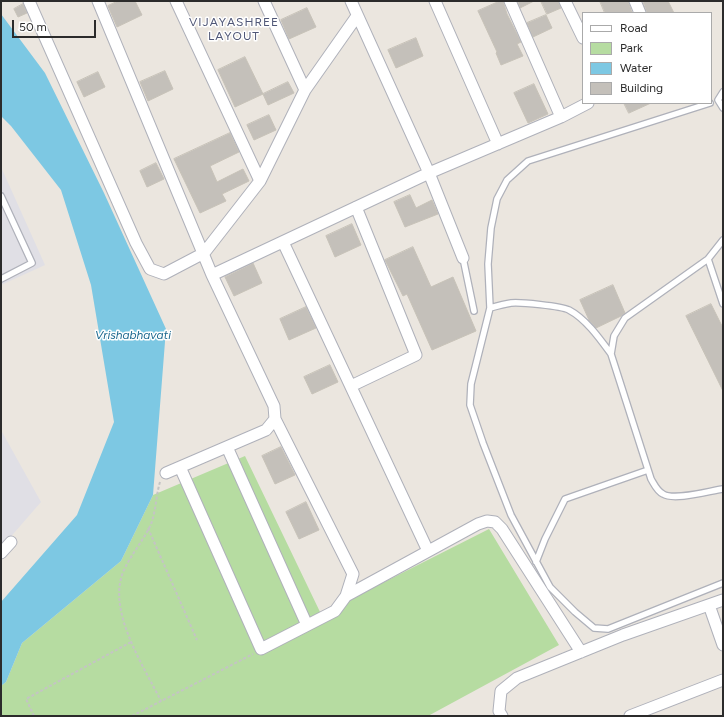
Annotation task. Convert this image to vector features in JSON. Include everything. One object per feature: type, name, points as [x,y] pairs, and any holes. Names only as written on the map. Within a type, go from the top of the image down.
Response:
[{"type":"street","points":[[29,1],[136,243],[150,269],[164,274],[204,253],[260,181],[305,90],[357,16]]},
{"type":"street","points":[[98,1],[212,275],[274,406],[275,420],[353,574],[346,596],[335,611],[261,649],[180,467]]},
{"type":"street","points":[[176,1],[260,181]]},
{"type":"street","points":[[264,1],[305,90]]},
{"type":"street","points":[[351,1],[429,173],[463,258]]},
{"type":"street","points":[[435,1],[498,144]]},
{"type":"street","points":[[510,1],[561,117]]},
{"type":"street","points":[[566,1],[582,36]]},
{"type":"street","points":[[635,1],[640,12]]},
{"type":"street","points":[[212,275],[429,173],[561,117],[586,104]]},
{"type":"street","points":[[350,386],[416,355],[356,207]]},
{"type":"street","points":[[283,242],[428,551]]},
{"type":"street","points":[[166,473],[266,430],[275,420]]},
{"type":"street","points":[[227,447],[307,626]]},
{"type":"street","points":[[346,596],[478,524],[487,521],[495,522],[502,529],[581,652]]},
{"type":"street","points":[[1,553],[11,542]]},
{"type":"street","points":[[502,716],[499,711],[501,691],[517,678],[623,635],[723,600]]},
{"type":"street","points":[[709,605],[723,645]]},
{"type":"street","points":[[630,716],[723,680]]},
{"type":"lane","points":[[712,103],[718,100],[723,92]]},
{"type":"lane","points":[[718,100],[723,108]]},
{"type":"lane","points":[[708,104],[528,161],[507,180],[497,199],[491,228],[488,264],[490,308],[471,384],[470,405],[511,515],[536,562],[550,587],[575,612],[594,628],[608,629],[723,583]]},
{"type":"lane","points":[[1,196],[32,263],[1,279]]},
{"type":"lane","points":[[611,354],[614,336],[625,318],[708,259],[723,240]]},
{"type":"lane","points":[[463,258],[474,311]]},
{"type":"lane","points":[[708,259],[723,304]]},
{"type":"lane","points":[[490,308],[512,303],[549,306],[568,310],[582,320],[599,338],[611,354],[648,470],[656,488],[663,495],[677,496],[723,489]]},
{"type":"lane","points":[[536,562],[545,539],[565,499],[648,470]]},
{"type":"path","points":[[161,701],[131,642],[120,607],[119,588],[122,576],[130,558],[148,528],[154,511],[159,483],[166,473]]},
{"type":"path","points":[[148,528],[197,640]]},
{"type":"path","points":[[34,716],[26,699],[131,642]]},
{"type":"path","points":[[132,716],[261,649]]},
{"type":"shaded area","points":[[1,167],[45,265],[1,285]]},
{"type":"shaded area","points":[[1,430],[41,502],[1,548]]},
{"type":"green space","points":[[245,456],[321,614],[489,529],[559,645],[428,716],[1,716],[1,686],[6,682],[22,643],[121,561],[153,495]]},
{"type":"water","name":"Vrishabhavati","points":[[1,14],[45,73],[104,193],[166,329],[153,495],[121,561],[22,643],[6,682],[1,686],[1,602],[77,515],[114,422],[91,285],[61,190],[11,126],[1,116]]},
{"type":"building","points":[[118,1],[135,1],[142,15],[117,27],[108,6]]},
{"type":"building","points":[[503,1],[507,14],[521,42],[517,44],[523,56],[501,65],[496,53],[497,52],[478,11]]},
{"type":"building","points":[[518,1],[534,1],[520,8]]},
{"type":"building","points":[[541,1],[558,1],[561,8],[547,14]]},
{"type":"building","points":[[600,1],[628,1],[632,12],[605,12]]},
{"type":"building","points":[[643,1],[668,1],[674,12],[647,12]]},
{"type":"building","points":[[23,4],[27,13],[18,17],[14,9]]},
{"type":"building","points":[[307,8],[316,27],[289,39],[281,20]]},
{"type":"building","points":[[546,15],[552,28],[533,37],[527,23]]},
{"type":"building","points":[[416,38],[423,56],[396,68],[388,50]]},
{"type":"building","points":[[245,57],[263,94],[235,107],[218,70]]},
{"type":"building","points":[[165,71],[173,89],[148,101],[140,82]]},
{"type":"building","points":[[98,72],[105,87],[84,97],[77,82]]},
{"type":"building","points":[[288,82],[294,93],[268,105],[263,94]]},
{"type":"building","points":[[534,84],[548,114],[528,123],[514,93]]},
{"type":"building","points":[[624,104],[649,104],[629,113]]},
{"type":"building","points":[[269,115],[276,130],[254,140],[247,125]]},
{"type":"building","points":[[230,133],[239,152],[210,166],[217,182],[243,169],[249,181],[222,194],[226,201],[200,213],[174,159]]},
{"type":"building","points":[[156,163],[164,179],[147,187],[140,171]]},
{"type":"building","points":[[410,195],[416,208],[432,200],[438,214],[405,227],[394,202]]},
{"type":"building","points":[[352,224],[361,245],[335,257],[326,236]]},
{"type":"building","points":[[413,247],[431,287],[453,277],[476,331],[432,350],[407,294],[403,296],[385,260]]},
{"type":"building","points":[[253,263],[262,283],[234,296],[225,277]]},
{"type":"building","points":[[613,285],[625,313],[596,328],[589,320],[580,300]]},
{"type":"building","points":[[711,304],[723,328],[723,391],[686,316]]},
{"type":"building","points":[[306,307],[316,328],[289,340],[280,319]]},
{"type":"building","points":[[330,365],[338,382],[312,394],[304,377]]},
{"type":"building","points":[[281,447],[295,475],[275,484],[262,456]]},
{"type":"building","points":[[306,502],[319,530],[299,539],[286,512]]},
{"type":"district","name":"VIJAYASHREE LAYOUT","points":[[234,29]]}]
